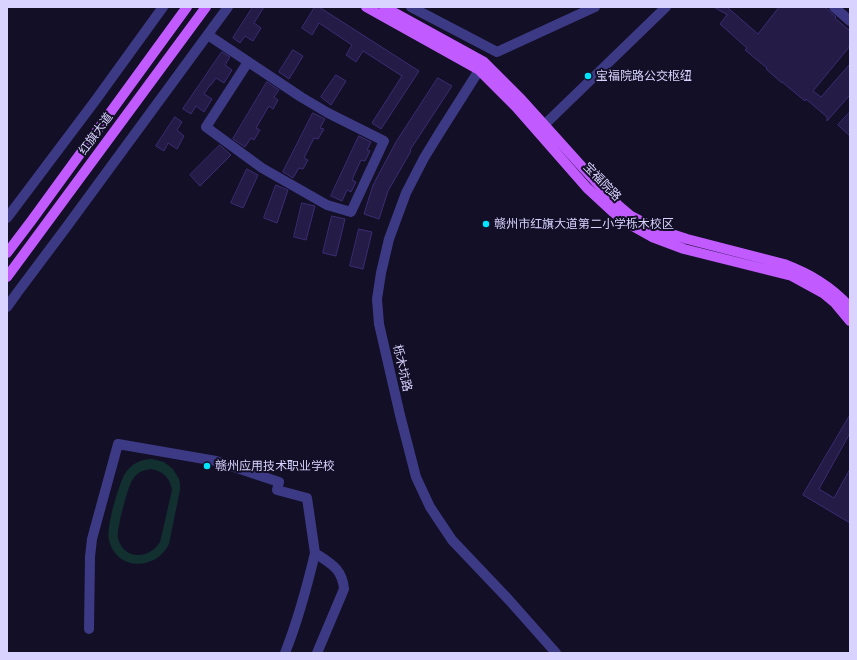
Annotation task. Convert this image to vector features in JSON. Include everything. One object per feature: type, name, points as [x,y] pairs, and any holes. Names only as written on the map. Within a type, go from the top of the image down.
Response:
[{"type":"main road","name":"红旗大道","points":[[7,253],[187,7]]},
{"type":"main road","name":"红旗大道","points":[[7,276],[206,7]]},
{"type":"main road","name":"宝福院路","points":[[366,7],[482,66]]},
{"type":"main road","name":"宝福院路","points":[[384,7],[482,66],[516,107],[541,128],[618,205],[631,216],[645,224],[688,239],[795,268],[830,287],[850,307]]},
{"type":"main road","name":"宝福院路","points":[[541,128],[587,188],[626,223],[652,237],[684,249],[792,276],[823,293],[835,303],[850,321]]},
{"type":"street","points":[[7,218],[163,7]]},
{"type":"street","points":[[7,307],[16,292],[70,223],[228,7]]},
{"type":"street","points":[[411,7],[497,52],[595,7]]},
{"type":"street","points":[[541,128],[666,7]]},
{"type":"street","points":[[834,7],[850,21]]},
{"type":"street","points":[[208,34],[301,97],[328,113],[384,141],[351,212],[327,205],[262,168],[206,127],[248,62]]},
{"type":"street","name":"栎木坑路","points":[[482,66],[432,145],[406,193],[389,239],[381,273],[377,299],[379,324],[416,477],[430,507],[452,540],[509,600],[556,653]]},
{"type":"street","points":[[89,629],[90,556],[92,539],[118,444],[216,461],[280,482],[277,490],[307,498],[315,553],[296,627],[286,653]]},
{"type":"street","points":[[315,553],[339,571],[343,580],[344,589],[317,653]]},
{"type":"green space","points":[[148,459],[164,462],[173,469],[179,479],[180,490],[169,544],[163,553],[155,559],[146,563],[137,564],[120,558],[113,550],[109,540],[109,526],[124,475],[133,465]],"holes":[[[151,469],[162,473],[170,482],[172,490],[160,542],[150,552],[137,555],[131,554],[125,550],[118,538],[121,518],[133,479],[141,472]]]},
{"type":"building","points":[[253,7],[264,7],[254,23],[261,28],[253,41],[245,36],[240,43],[233,38]]},
{"type":"building","points":[[315,7],[319,7],[419,71],[381,129],[372,123],[402,76],[363,51],[356,62],[346,55],[352,45],[319,23],[312,35],[302,28]]},
{"type":"building","points":[[714,7],[727,7],[758,34],[779,7],[825,7],[850,31],[850,46],[813,91],[821,97],[850,64],[850,95],[827,121],[827,117],[806,99],[805,101],[782,83],[766,69],[767,68],[745,50],[747,48],[720,24],[727,15]]},
{"type":"building","points":[[293,50],[303,56],[289,79],[279,72]]},
{"type":"building","points":[[222,52],[230,57],[225,65],[232,70],[224,83],[216,78],[204,94],[212,99],[204,112],[196,106],[191,114],[183,109]]},
{"type":"building","points":[[336,75],[346,81],[331,105],[321,97]]},
{"type":"building","points":[[438,78],[452,86],[410,150],[411,151],[388,191],[379,219],[364,214],[373,185],[396,142]]},
{"type":"building","points":[[267,82],[279,90],[274,97],[278,100],[273,109],[269,106],[256,128],[260,130],[254,140],[251,138],[245,147],[233,139]]},
{"type":"building","points":[[850,112],[850,136],[838,125]]},
{"type":"building","points":[[313,113],[325,119],[320,128],[324,129],[318,139],[314,138],[304,158],[308,160],[303,169],[299,168],[293,178],[283,172]]},
{"type":"building","points":[[175,117],[182,122],[177,130],[184,136],[177,149],[168,143],[164,151],[156,146]]},
{"type":"building","points":[[359,136],[371,142],[367,150],[370,151],[365,161],[361,160],[352,180],[356,182],[351,192],[347,190],[342,201],[331,196]]},
{"type":"building","points":[[220,145],[231,155],[200,186],[190,175]]},
{"type":"building","points":[[247,169],[258,175],[243,208],[231,203]]},
{"type":"building","points":[[276,185],[288,190],[277,223],[264,218]]},
{"type":"building","points":[[302,203],[315,206],[306,240],[294,237]]},
{"type":"building","points":[[332,216],[345,219],[336,256],[323,253]]},
{"type":"building","points":[[359,229],[372,232],[363,269],[350,266]]},
{"type":"building","points":[[850,415],[850,433],[819,489],[834,498],[850,469],[850,523],[803,495]]},
{"type":"place","name":"宝福院路公交枢纽","points":[[588,76]]},
{"type":"place","name":"赣州市红旗大道第二小学栎木校区","points":[[486,224]]},
{"type":"place","name":"赣州应用技术职业学校","points":[[207,466]]}]
